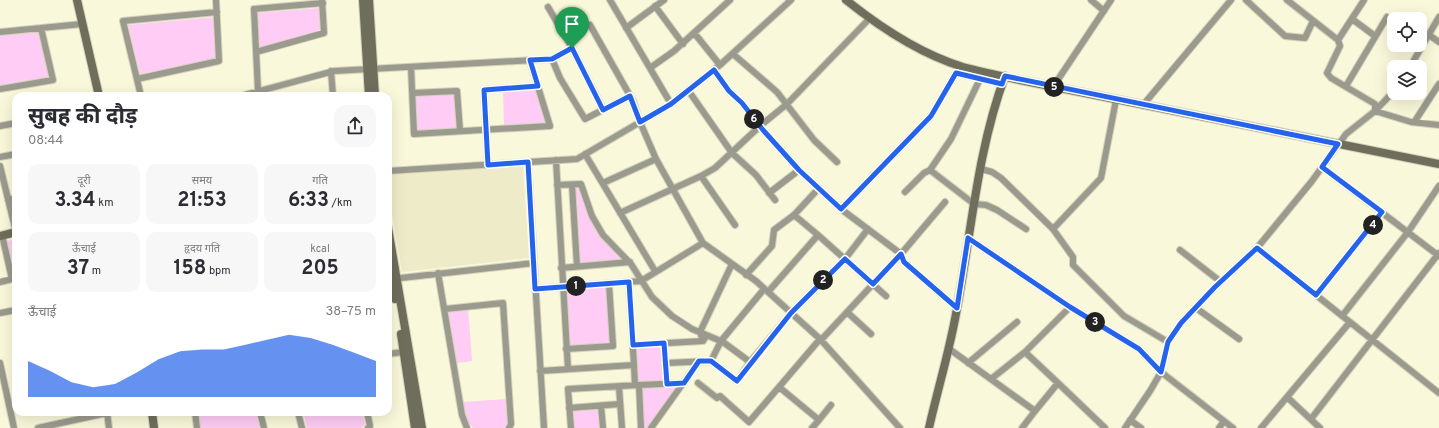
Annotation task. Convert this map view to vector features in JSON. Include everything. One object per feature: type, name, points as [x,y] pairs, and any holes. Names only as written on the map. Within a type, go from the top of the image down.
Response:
[{"type":"street","points":[[77,0],[98,92]]},
{"type":"street","points":[[137,79],[219,61],[216,0]]},
{"type":"street","points":[[363,0],[370,69],[374,92]]},
{"type":"street","points":[[369,0],[369,92]]},
{"type":"street","points":[[610,0],[671,104]]},
{"type":"street","points":[[626,28],[664,0]]},
{"type":"street","points":[[650,68],[683,44],[730,0]]},
{"type":"street","points":[[392,171],[577,159],[671,104],[733,54],[791,0]]},
{"type":"street","points":[[846,0],[869,19],[913,46],[962,66],[1003,80]]},
{"type":"street","points":[[1091,0],[1104,11]]},
{"type":"street","points":[[1053,87],[1111,0]]},
{"type":"street","points":[[1143,105],[1231,0]]},
{"type":"street","points":[[1246,0],[1285,36],[1305,38],[1314,21]]},
{"type":"street","points":[[1287,0],[1338,40],[1340,46],[1327,73],[1375,104],[1375,111]]},
{"type":"street","points":[[1338,40],[1364,0]]},
{"type":"street","points":[[256,52],[324,33],[322,1],[254,9],[256,52],[258,91]]},
{"type":"street","points":[[655,6],[683,44]]},
{"type":"street","points":[[548,7],[572,48],[603,110]]},
{"type":"street","points":[[140,92],[123,20],[217,12]]},
{"type":"street","points":[[1346,86],[1387,17]]},
{"type":"street","points":[[1414,60],[1439,17]]},
{"type":"street","points":[[620,213],[701,176],[715,168],[760,126],[787,104],[869,19]]},
{"type":"street","points":[[1352,19],[1375,36]]},
{"type":"street","points":[[0,32],[82,24]]},
{"type":"street","points":[[590,25],[630,96],[656,159],[703,244],[766,290],[821,339],[900,428]]},
{"type":"street","points":[[0,89],[53,80],[41,28]]},
{"type":"street","points":[[694,34],[720,65]]},
{"type":"street","points":[[1429,35],[1439,42]]},
{"type":"street","points":[[255,92],[331,71],[552,59],[572,48]]},
{"type":"street","points":[[733,54],[777,92],[814,140],[837,162]]},
{"type":"street","points":[[552,59],[560,78],[585,119],[630,96]]},
{"type":"street","points":[[411,67],[414,134],[550,126],[530,60]]},
{"type":"street","points":[[714,70],[729,91],[742,103],[799,170],[841,209],[901,254],[904,262],[957,308]]},
{"type":"street","points":[[331,71],[333,92]]},
{"type":"street","points":[[841,209],[931,116],[956,73],[980,79],[1003,80],[1053,87],[1439,164]]},
{"type":"street","points":[[905,192],[924,173],[930,170],[951,139],[980,79]]},
{"type":"street","points":[[929,428],[957,308],[974,204],[994,104],[1003,80]]},
{"type":"street","points":[[1415,121],[1439,84]]},
{"type":"street","points":[[488,165],[484,90],[538,86]]},
{"type":"street","points":[[688,90],[732,153],[756,175],[775,200]]},
{"type":"street","points":[[412,93],[457,91],[460,131]]},
{"type":"street","points":[[1125,428],[1161,372],[1168,342],[1181,323],[1257,248],[1322,167],[1338,144],[1357,124],[1375,111],[1387,98]]},
{"type":"street","points":[[1053,229],[1101,178],[1116,100]]},
{"type":"street","points":[[1375,111],[1411,122],[1415,121],[1439,125]]},
{"type":"street","points":[[0,126],[12,124]]},
{"type":"street","points":[[585,154],[656,271]]},
{"type":"street","points":[[0,157],[12,155]]},
{"type":"street","points":[[602,183],[656,159]]},
{"type":"street","points":[[556,160],[562,287],[568,369]]},
{"type":"street","points":[[528,162],[544,428]]},
{"type":"street","points":[[0,166],[12,216]]},
{"type":"street","points":[[1310,419],[1438,255],[1322,167]]},
{"type":"street","points":[[981,169],[992,172],[1001,178],[1053,229],[1073,257],[1072,265],[1124,316],[1168,342]]},
{"type":"street","points":[[770,193],[799,170]]},
{"type":"street","points":[[930,170],[974,204],[986,205],[997,210],[1026,229]]},
{"type":"street","points":[[701,176],[735,225]]},
{"type":"street","points":[[557,186],[581,184],[592,216],[603,235],[630,262],[652,297],[672,316],[700,332],[721,341],[750,362]]},
{"type":"street","points":[[572,185],[577,266]]},
{"type":"street","points":[[1342,316],[1408,232],[1439,186]]},
{"type":"street","points":[[746,275],[772,246],[774,230],[794,215],[819,188]]},
{"type":"street","points":[[8,200],[12,199]]},
{"type":"street","points":[[698,383],[717,398],[720,396],[749,422],[821,339],[901,254],[945,202]]},
{"type":"street","points":[[1316,295],[1382,212]]},
{"type":"street","points":[[794,215],[886,296]]},
{"type":"street","points":[[666,364],[711,361],[737,381],[750,362],[791,313],[845,259],[868,229]]},
{"type":"street","points":[[12,233],[1,235],[12,271]]},
{"type":"street","points":[[711,361],[721,341],[766,290],[818,235]]},
{"type":"street","points":[[968,238],[1070,307],[1139,349],[1161,372],[1233,428]]},
{"type":"street","points":[[535,289],[641,281],[703,244]]},
{"type":"street","points":[[1257,248],[1439,393]]},
{"type":"street","points":[[1180,250],[1221,282]]},
{"type":"street","points":[[392,261],[403,352],[416,428]]},
{"type":"street","points":[[561,268],[630,262]]},
{"type":"street","points":[[394,278],[534,263]]},
{"type":"street","points":[[702,341],[700,332],[732,264]]},
{"type":"street","points":[[392,273],[422,428]]},
{"type":"street","points":[[438,273],[462,415],[467,428]]},
{"type":"street","points":[[0,282],[12,279]]},
{"type":"street","points":[[629,282],[634,365],[641,428]]},
{"type":"street","points":[[566,349],[613,346],[609,284]]},
{"type":"street","points":[[445,309],[503,303],[511,424],[509,428]]},
{"type":"street","points":[[990,379],[1025,352],[1070,307]]},
{"type":"street","points":[[1196,308],[1239,339]]},
{"type":"street","points":[[0,313],[12,311]]},
{"type":"street","points":[[847,312],[871,334]]},
{"type":"street","points":[[968,363],[1017,322]]},
{"type":"street","points":[[1261,428],[1350,322]]},
{"type":"street","points":[[633,345],[702,341],[708,335]]},
{"type":"street","points":[[664,343],[667,384]]},
{"type":"street","points":[[948,348],[1035,411]]},
{"type":"street","points":[[392,353],[403,352]]},
{"type":"street","points":[[1025,352],[1105,428]]},
{"type":"street","points":[[651,428],[699,361]]},
{"type":"street","points":[[0,363],[14,428]]},
{"type":"street","points":[[540,370],[634,365]]},
{"type":"street","points":[[571,428],[568,389],[684,383]]},
{"type":"street","points":[[1022,428],[1058,383]]},
{"type":"street","points":[[619,387],[622,428]]},
{"type":"street","points":[[779,387],[819,420]]},
{"type":"street","points":[[1288,397],[1320,428]]},
{"type":"street","points":[[570,408],[620,404]]},
{"type":"street","points":[[812,428],[830,405]]},
{"type":"street","points":[[601,406],[603,428]]},
{"type":"street","points":[[38,428],[93,416]]},
{"type":"street","points":[[107,416],[109,428]]},
{"type":"street","points":[[152,416],[154,428]]},
{"type":"street","points":[[196,416],[197,428]]},
{"type":"street","points":[[261,416],[264,428]]},
{"type":"street","points":[[299,416],[302,428]]},
{"type":"street","points":[[368,428],[370,426],[369,416]]},
{"type":"street","points":[[1130,420],[1141,428]]},
{"type":"street","points":[[1219,428],[1224,421]]},
{"type":"shaded area","points":[[319,8],[320,30],[260,49],[257,13]]},
{"type":"shaded area","points":[[214,17],[217,59],[140,74],[128,25]]},
{"type":"shaded area","points":[[39,30],[50,78],[0,86],[0,34]]},
{"type":"shaded area","points":[[536,90],[546,123],[504,125],[503,91]]},
{"type":"shaded area","points":[[454,93],[456,129],[417,131],[415,95]]},
{"type":"shaded area","points":[[523,166],[529,258],[402,272],[392,213],[392,175]]},
{"type":"shaded area","points":[[575,188],[580,189],[593,225],[622,261],[580,263]]},
{"type":"shaded area","points":[[12,240],[12,262],[7,241]]},
{"type":"shaded area","points":[[607,287],[611,343],[569,346],[566,289]]},
{"type":"shaded area","points":[[468,309],[472,361],[457,363],[448,312]]},
{"type":"shaded area","points":[[662,346],[664,381],[637,383],[635,348]]},
{"type":"shaded area","points":[[678,385],[648,428],[644,428],[641,387]]},
{"type":"shaded area","points":[[507,399],[509,425],[507,428],[473,428],[468,422],[463,402]]},
{"type":"shaded area","points":[[599,408],[600,428],[574,428],[573,410]]},
{"type":"shaded area","points":[[198,416],[257,416],[260,428],[200,428]]},
{"type":"shaded area","points":[[304,416],[364,416],[365,425],[361,428],[307,428]]},
{"type":"route","points":[[572,48],[603,110],[630,96],[640,122],[671,104],[714,70],[729,91],[742,103],[763,130],[799,170],[841,209],[931,116],[956,73],[1002,84],[1005,76],[1338,144],[1322,167],[1382,212],[1316,295],[1257,248],[1215,287],[1181,323],[1168,342],[1161,372],[1139,349],[1070,307],[968,238],[957,308],[904,262],[901,254],[873,284],[845,259],[791,313],[750,362],[737,381],[711,361],[699,361],[684,383],[667,384],[664,343],[633,345],[629,282],[535,289],[528,162],[488,165],[484,90],[538,86],[530,60],[552,59],[572,48]]}]
